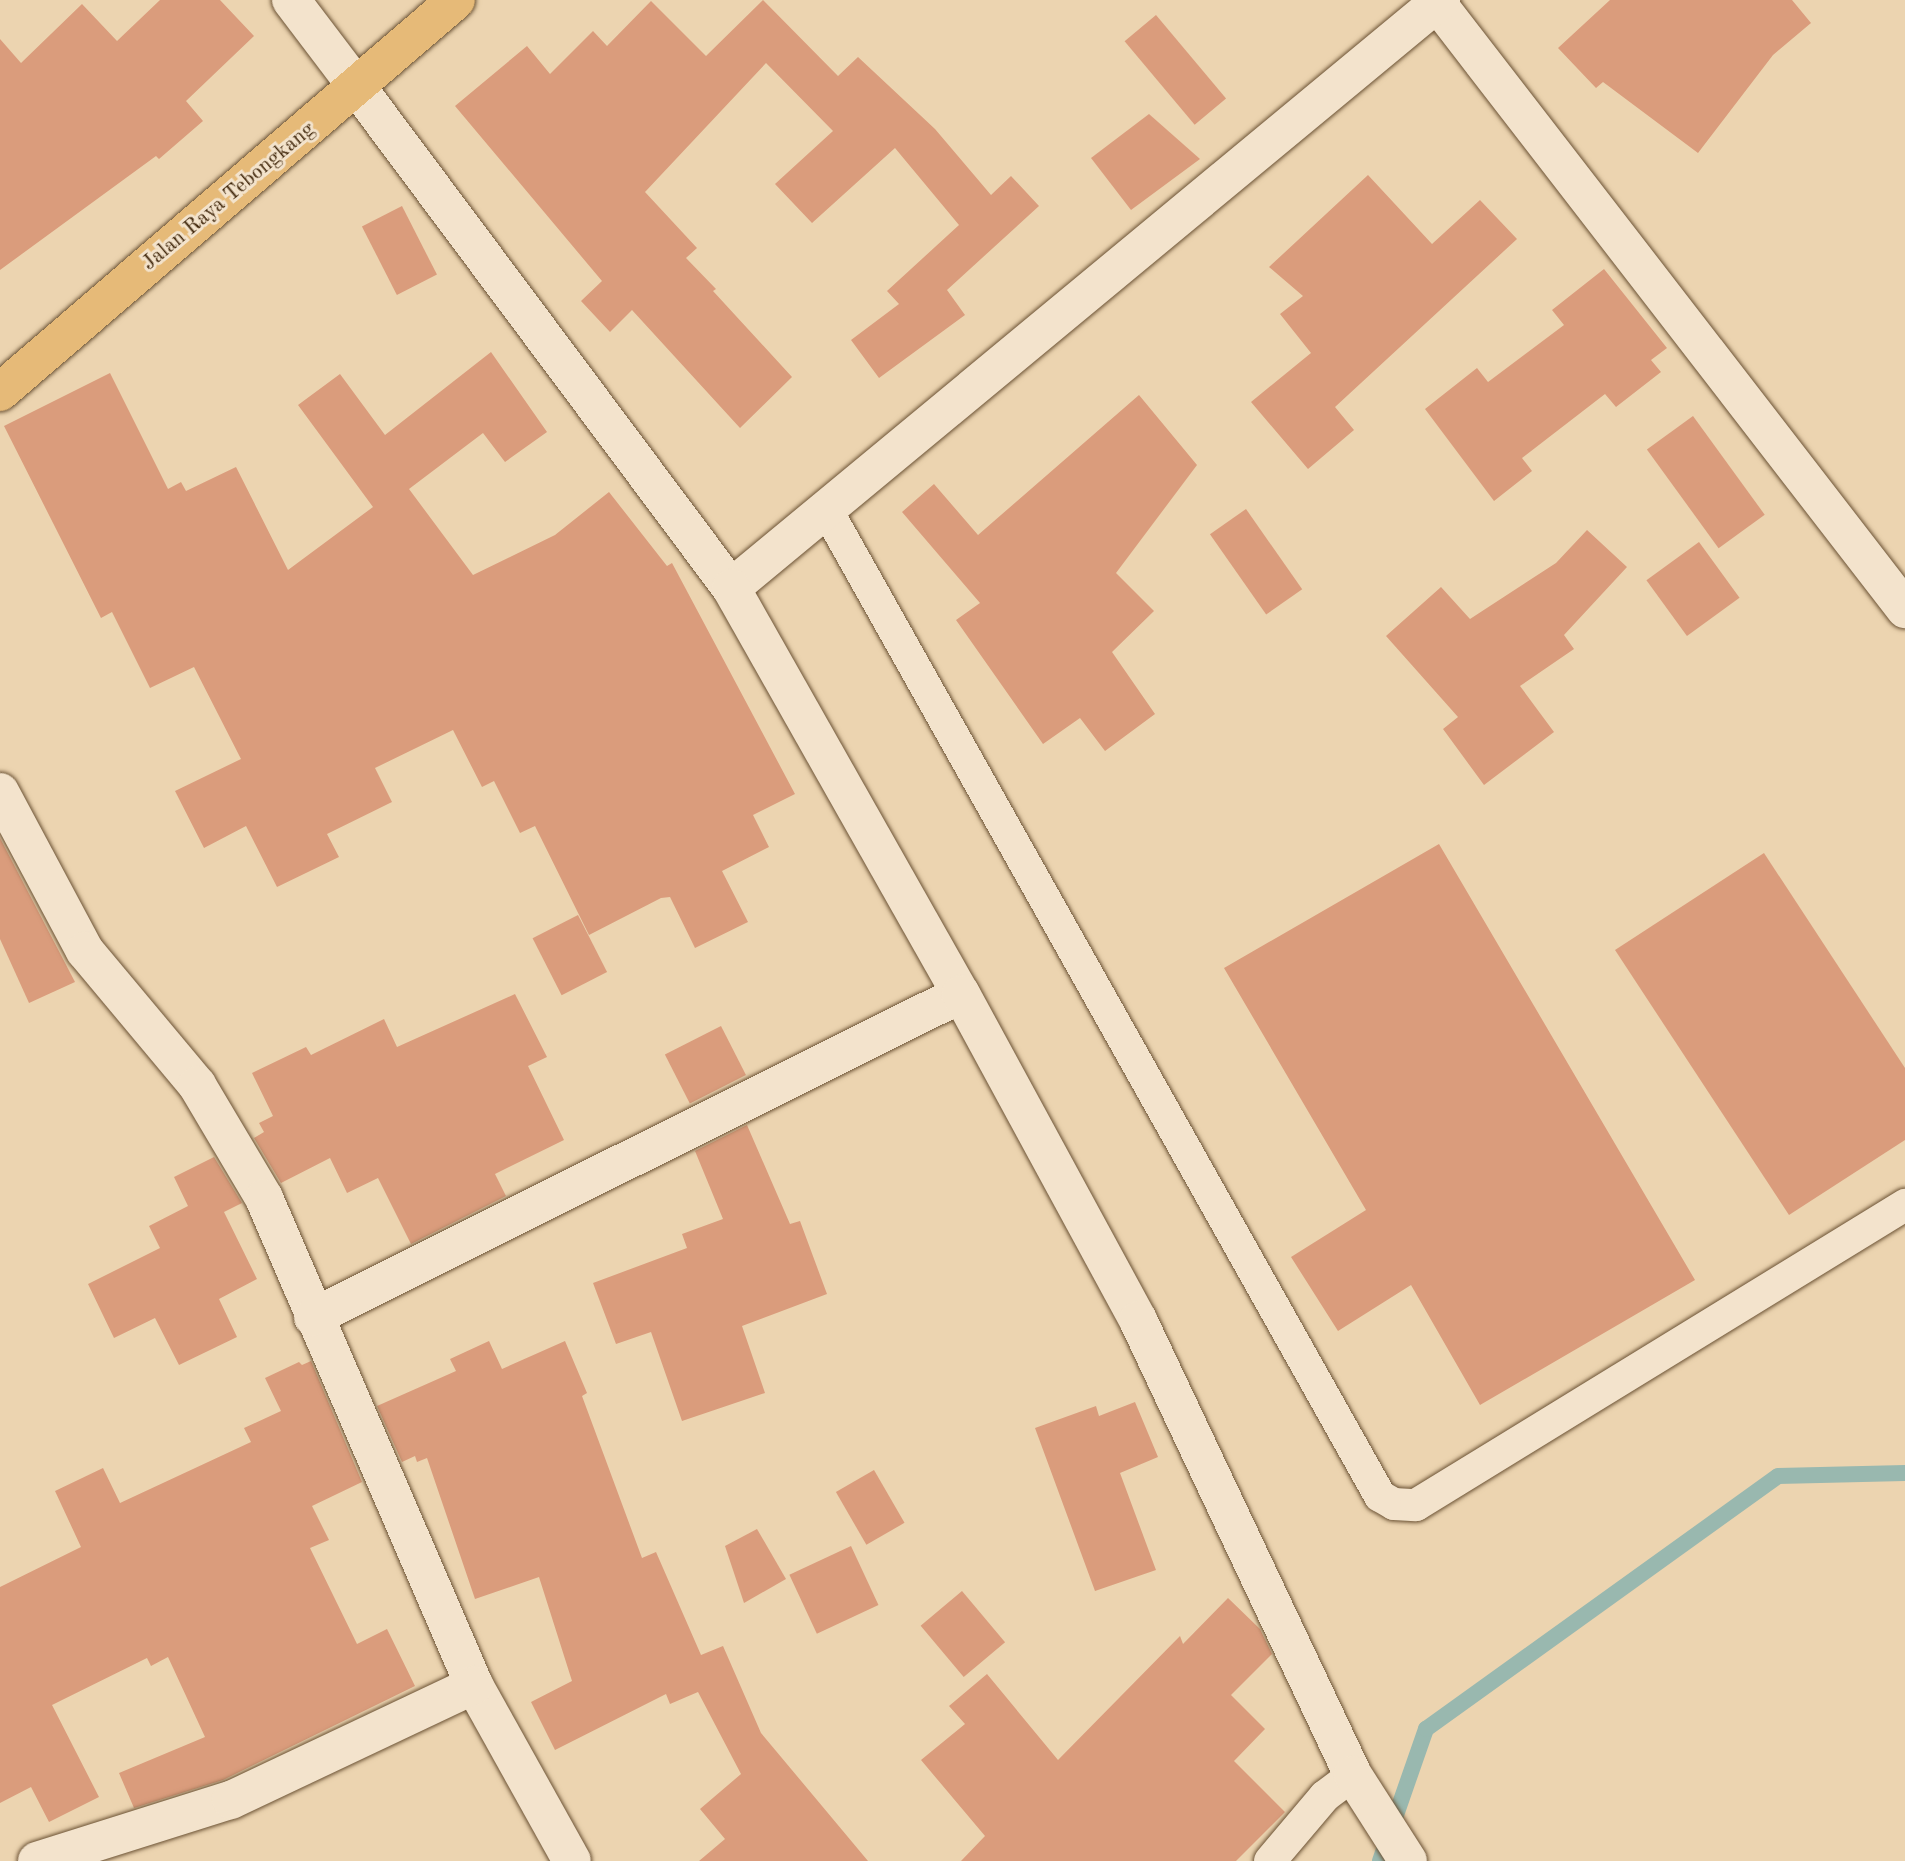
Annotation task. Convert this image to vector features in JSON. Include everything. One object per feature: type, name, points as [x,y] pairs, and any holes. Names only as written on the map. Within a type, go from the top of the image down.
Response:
[{"type":"main road","name":"Jalan Raya Tebongkang","points":[[0,392],[357,88],[456,0]]},
{"type":"street","points":[[291,0],[731,588],[961,994],[1138,1320],[1361,1790],[1408,1861]]},
{"type":"street","points":[[731,588],[825,507],[1439,1],[1905,609]]},
{"type":"street","points":[[0,792],[85,951],[198,1085],[264,1198],[313,1317],[474,1685],[572,1861]]},
{"type":"street","points":[[313,1317],[961,994]]},
{"type":"street","points":[[37,1861],[231,1800],[474,1685]]},
{"type":"lane","points":[[825,507],[1380,1496],[1394,1504],[1416,1505],[1905,1205]]},
{"type":"lane","points":[[1269,1861],[1325,1796],[1361,1790]]},
{"type":"building","points":[[160,0],[220,0],[254,36],[186,101],[203,121],[159,159],[156,156],[0,270],[0,39],[21,63],[82,4],[117,41]]},
{"type":"building","points":[[763,0],[838,76],[858,57],[935,129],[991,195],[1011,176],[1039,206],[947,290],[965,315],[879,378],[851,340],[899,304],[887,291],[959,225],[895,148],[812,223],[775,184],[833,131],[766,63],[645,192],[697,248],[686,258],[792,377],[740,428],[632,310],[610,332],[581,301],[602,281],[455,106],[527,46],[550,74],[593,31],[607,46],[651,1],[706,56]]},
{"type":"building","points":[[1610,0],[1792,0],[1811,23],[1773,55],[1698,153],[1603,82],[1596,88],[1558,48]]},
{"type":"building","points":[[1156,15],[1226,98],[1195,125],[1125,41]]},
{"type":"building","points":[[1149,114],[1200,159],[1131,210],[1091,158]]},
{"type":"building","points":[[1368,175],[1432,244],[1480,200],[1517,239],[1335,407],[1354,430],[1308,469],[1251,402],[1311,353],[1280,314],[1303,296],[1269,267]]},
{"type":"building","points":[[402,206],[437,275],[397,295],[362,226]]},
{"type":"building","points":[[1604,269],[1667,348],[1651,360],[1661,372],[1616,407],[1605,394],[1522,458],[1532,471],[1494,501],[1425,409],[1477,368],[1488,382],[1564,325],[1552,310]]},
{"type":"building","points":[[491,352],[547,432],[505,462],[483,433],[409,489],[473,575],[555,535],[609,492],[667,566],[672,563],[795,794],[753,815],[769,847],[722,871],[748,922],[695,948],[670,897],[661,898],[589,935],[535,826],[520,833],[494,781],[482,787],[453,730],[375,768],[392,802],[327,834],[339,857],[277,887],[246,826],[204,848],[175,791],[241,759],[194,667],[150,688],[112,612],[101,618],[4,426],[110,373],[168,489],[181,482],[186,491],[236,467],[288,570],[373,507],[298,405],[340,374],[385,435]]},
{"type":"building","points":[[1139,395],[1197,465],[1116,573],[1154,611],[1112,652],[1155,714],[1105,751],[1080,718],[1043,744],[956,620],[980,603],[902,512],[934,484],[978,535]]},
{"type":"building","points":[[1693,416],[1765,515],[1719,548],[1647,450]]},
{"type":"building","points":[[1246,509],[1302,589],[1266,615],[1210,534]]},
{"type":"building","points":[[1587,530],[1627,567],[1564,635],[1574,649],[1520,686],[1554,732],[1484,785],[1443,729],[1458,717],[1386,636],[1441,587],[1470,619],[1556,563]]},
{"type":"building","points":[[1699,542],[1740,598],[1687,636],[1646,580]]},
{"type":"building","points":[[0,838],[75,982],[29,1003],[0,939]]},
{"type":"building","points":[[1439,844],[1695,1280],[1480,1405],[1411,1285],[1338,1331],[1291,1257],[1366,1210],[1224,968]]},
{"type":"building","points":[[1764,853],[1905,1068],[1905,1140],[1789,1215],[1615,950]]},
{"type":"building","points":[[578,915],[607,972],[562,995],[533,938]]},
{"type":"building","points":[[515,994],[547,1057],[528,1066],[564,1140],[495,1174],[506,1196],[411,1244],[378,1178],[347,1193],[330,1158],[281,1183],[254,1138],[264,1132],[259,1123],[273,1116],[252,1073],[306,1047],[311,1055],[384,1019],[397,1047]]},
{"type":"building","points":[[721,1026],[746,1075],[690,1104],[665,1055]]},
{"type":"building","points":[[747,1125],[790,1224],[800,1221],[827,1294],[742,1326],[765,1393],[682,1421],[651,1332],[616,1344],[593,1283],[687,1248],[682,1234],[723,1219],[695,1151]]},
{"type":"building","points":[[214,1157],[242,1203],[224,1212],[257,1279],[219,1299],[237,1337],[179,1365],[155,1318],[114,1338],[88,1284],[160,1248],[149,1226],[188,1206],[174,1177]]},
{"type":"building","points":[[489,1341],[502,1369],[565,1341],[587,1393],[582,1396],[642,1558],[656,1552],[701,1655],[723,1646],[761,1733],[868,1861],[699,1861],[725,1839],[700,1809],[741,1774],[698,1692],[670,1704],[666,1694],[555,1750],[531,1702],[572,1681],[539,1577],[475,1599],[427,1458],[417,1462],[415,1456],[402,1462],[377,1406],[456,1371],[450,1359]]},
{"type":"building","points":[[311,1361],[362,1482],[312,1506],[329,1540],[310,1548],[357,1644],[387,1629],[415,1686],[223,1780],[134,1808],[119,1773],[205,1737],[168,1657],[151,1666],[147,1658],[52,1705],[99,1797],[49,1822],[31,1787],[0,1803],[0,1587],[81,1547],[55,1491],[103,1468],[120,1503],[251,1442],[244,1428],[281,1411],[265,1378],[299,1362],[302,1365]]},
{"type":"building","points":[[1135,1402],[1158,1457],[1120,1473],[1156,1570],[1095,1591],[1035,1428],[1096,1406],[1099,1416]]},
{"type":"building","points":[[874,1470],[904,1523],[866,1545],[836,1492]]},
{"type":"building","points":[[757,1529],[786,1579],[744,1603],[725,1546]]},
{"type":"building","points":[[851,1546],[878,1605],[817,1634],[789,1575]]},
{"type":"building","points":[[962,1591],[1005,1642],[964,1677],[921,1626]]},
{"type":"building","points":[[1228,1598],[1260,1629],[1272,1654],[1231,1695],[1265,1729],[1234,1761],[1285,1812],[1236,1861],[961,1861],[985,1836],[921,1760],[965,1724],[949,1706],[987,1674],[1058,1760],[1180,1636],[1183,1644]]},
{"type":"waterway","points":[[1380,1861],[1426,1729],[1778,1476],[1905,1473]]}]
